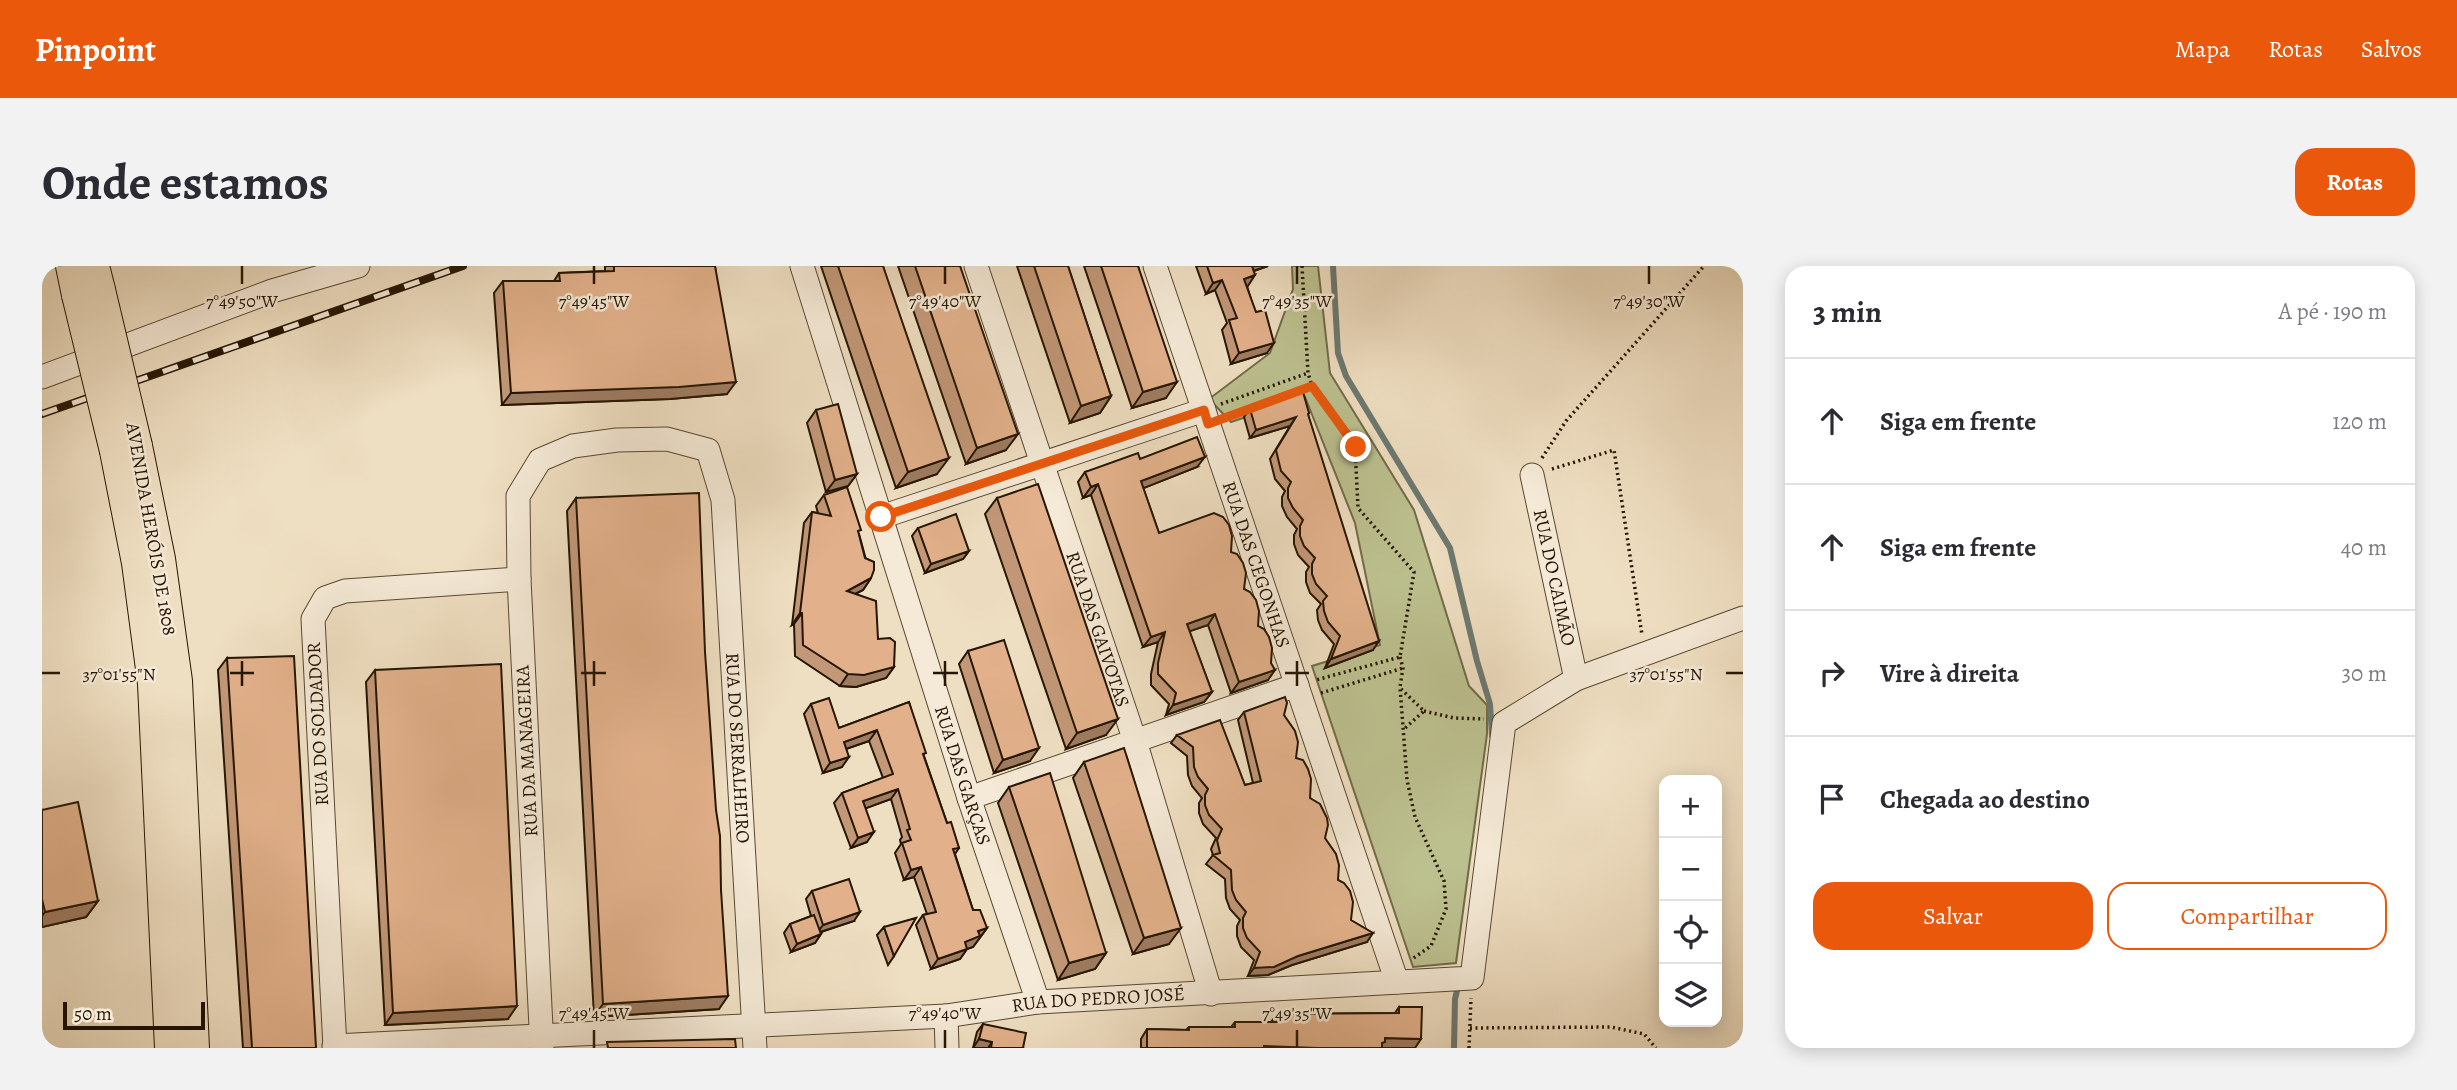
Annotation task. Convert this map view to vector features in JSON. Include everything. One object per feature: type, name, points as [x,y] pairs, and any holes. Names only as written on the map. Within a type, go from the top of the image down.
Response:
[{"type":"main road","name":"AVENIDA HERÓIS DE 1808","points":[[71,266],[90,284],[126,448],[160,559],[177,681],[194,1048]]},
{"type":"main road","name":"AVENIDA HERÓIS DE 1808","points":[[126,448],[137,563],[153,684],[170,1048]]},
{"type":"street","points":[[272,291],[298,266]]},
{"type":"street","points":[[42,377],[272,291],[358,266]]},
{"type":"street","name":"RUA DAS GARÇAS","points":[[802,266],[969,798],[1038,1002]]},
{"type":"street","name":"RUA DAS GAIVOTAS","points":[[976,266],[1135,741],[1211,994]]},
{"type":"street","name":"RUA DAS CEGONHAS","points":[[1155,266],[1210,413],[1299,692],[1395,976]]},
{"type":"street","points":[[881,517],[1042,463],[1210,413]]},
{"type":"street","name":"RUA DA MANAGEIRA","points":[[541,1042],[517,496],[540,460],[573,446],[617,440],[667,439],[708,450]]},
{"type":"street","name":"RUA DO SERRALHEIRO","points":[[708,450],[723,500],[755,1048]]},
{"type":"street","name":"RUA DO CAIMÃO","points":[[1532,475],[1576,679]]},
{"type":"street","name":"RUA DO SOLDADOR","points":[[335,1047],[313,619],[324,598],[345,591],[519,579]]},
{"type":"street","points":[[1470,973],[1504,723],[1576,679],[1743,618]]},
{"type":"street","points":[[969,798],[1135,741],[1299,692]]},
{"type":"street","name":"RUA DO PEDRO JOSÉ","points":[[335,1047],[541,1042],[753,1025],[946,1016],[1038,1002],[1211,994],[1395,976],[1435,979],[1470,973]]},
{"type":"street","points":[[946,1016],[947,1048]]},
{"type":"path","points":[[1302,266],[1308,373],[1312,386],[1356,447],[1358,508],[1414,572],[1400,657],[1403,668],[1400,687],[1407,780],[1415,817],[1444,881],[1446,909],[1432,946],[1395,976]]},
{"type":"path","points":[[1532,475],[1566,421],[1704,266]]},
{"type":"path","points":[[1210,413],[1308,373]]},
{"type":"path","points":[[1210,413],[1312,386]]},
{"type":"path","points":[[1532,475],[1614,450],[1645,654]]},
{"type":"path","points":[[1299,692],[1400,657]]},
{"type":"path","points":[[1299,692],[1403,668]]},
{"type":"path","points":[[1400,687],[1424,711],[1454,718],[1492,719],[1504,723]]},
{"type":"path","points":[[1403,729],[1424,711]]},
{"type":"path","points":[[1469,1048],[1470,973]]},
{"type":"path","points":[[1470,1028],[1611,1027],[1644,1034],[1656,1048]]},
{"type":"green space","points":[[1292,266],[1318,266],[1330,373],[1414,510],[1469,686],[1487,705],[1487,734],[1456,963],[1413,967],[1312,666],[1380,645],[1355,523],[1305,397],[1231,422],[1209,399],[1270,353],[1293,289]]},
{"type":"building","points":[[614,266],[715,266],[736,382],[679,387],[511,393],[503,281],[560,281],[559,273],[614,271]]},
{"type":"building","points":[[838,266],[883,266],[949,458],[908,472]]},
{"type":"building","points":[[915,266],[960,266],[1018,434],[977,448]]},
{"type":"building","points":[[1034,266],[1068,266],[1111,396],[1081,406]]},
{"type":"building","points":[[1101,266],[1138,266],[1177,382],[1143,392]]},
{"type":"building","points":[[1207,266],[1252,266],[1255,275],[1244,279],[1256,312],[1265,310],[1274,343],[1239,353],[1229,320],[1237,318],[1222,280],[1213,283]]},
{"type":"building","points":[[1303,392],[1379,641],[1331,659],[1340,636],[1328,622],[1324,611],[1323,601],[1327,596],[1316,584],[1312,574],[1315,558],[1304,546],[1300,536],[1303,520],[1288,498],[1291,482],[1281,471],[1276,450],[1296,417],[1256,430],[1250,409]]},
{"type":"building","points":[[838,404],[857,474],[835,480],[816,410]]},
{"type":"building","points":[[1197,437],[1205,457],[1141,481],[1159,533],[1214,513],[1223,517],[1229,525],[1232,536],[1231,552],[1237,554],[1243,563],[1246,573],[1244,589],[1256,600],[1259,611],[1258,626],[1264,629],[1269,637],[1272,648],[1271,663],[1275,670],[1239,682],[1215,614],[1187,624],[1212,692],[1173,705],[1176,693],[1158,674],[1165,632],[1151,637],[1098,484],[1091,487],[1085,472],[1138,453],[1140,459]]},
{"type":"building","points":[[1038,484],[1118,719],[1077,733],[997,498]]},
{"type":"building","points":[[847,487],[861,530],[858,531],[865,558],[874,562],[874,570],[871,578],[847,591],[876,601],[878,639],[890,638],[895,642],[894,667],[864,675],[848,674],[803,645],[800,613],[812,512],[831,516],[824,495]]},
{"type":"building","points":[[699,493],[705,652],[720,836],[728,996],[603,1004],[576,498]]},
{"type":"building","points":[[956,514],[969,551],[931,564],[918,528]]},
{"type":"building","points":[[1004,640],[1039,748],[1003,760],[968,651]]},
{"type":"building","points":[[294,656],[316,1048],[252,1048],[227,658]]},
{"type":"building","points":[[501,664],[517,1006],[393,1013],[375,670]]},
{"type":"building","points":[[1285,697],[1287,703],[1284,715],[1295,731],[1298,742],[1296,758],[1303,760],[1308,769],[1311,779],[1310,798],[1320,804],[1327,818],[1325,838],[1336,854],[1339,865],[1338,880],[1350,891],[1353,902],[1351,920],[1373,933],[1298,956],[1274,967],[1254,968],[1260,952],[1247,938],[1243,928],[1246,912],[1232,890],[1231,870],[1213,855],[1220,853],[1217,840],[1222,829],[1209,815],[1205,805],[1208,789],[1194,767],[1193,747],[1177,735],[1220,720],[1245,785],[1261,781],[1244,712]]},
{"type":"building","points":[[829,698],[839,728],[909,702],[926,753],[923,754],[947,823],[951,822],[959,848],[953,849],[973,910],[980,910],[987,928],[978,931],[980,936],[965,942],[967,949],[938,959],[923,915],[936,912],[921,867],[911,870],[902,843],[911,840],[898,789],[863,801],[874,832],[858,838],[842,793],[893,774],[877,730],[844,742],[849,757],[830,763],[811,704]]},
{"type":"building","points":[[1124,748],[1181,928],[1144,938],[1084,762]]},
{"type":"building","points":[[1050,773],[1106,953],[1069,963],[1009,787]]},
{"type":"building","points":[[78,802],[98,901],[45,912],[42,899],[42,810]]},
{"type":"building","points":[[849,879],[860,912],[823,925],[812,891]]},
{"type":"building","points":[[814,915],[821,934],[797,944],[790,924]]},
{"type":"building","points":[[916,918],[894,956],[884,927]]},
{"type":"building","points":[[1399,1007],[1422,1007],[1421,1039],[1385,1038],[1382,1048],[1147,1048],[1147,1029],[1235,1027],[1235,1022],[1277,1022],[1277,1014],[1399,1013]]},
{"type":"building","points":[[983,1024],[1026,1033],[1023,1048],[991,1048],[992,1042],[979,1039]]},
{"type":"building","points":[[735,1039],[736,1048],[608,1048],[607,1042]]},
{"type":"waterway","points":[[1333,266],[1338,353],[1346,376],[1450,548],[1490,704],[1492,736]]},
{"type":"waterway","points":[[1454,1048],[1455,999],[1459,982]]},
{"type":"railway","points":[[42,414],[463,266]]},
{"type":"route","points":[[881,517],[1204,410],[1208,424],[1312,386],[1356,447]]}]
